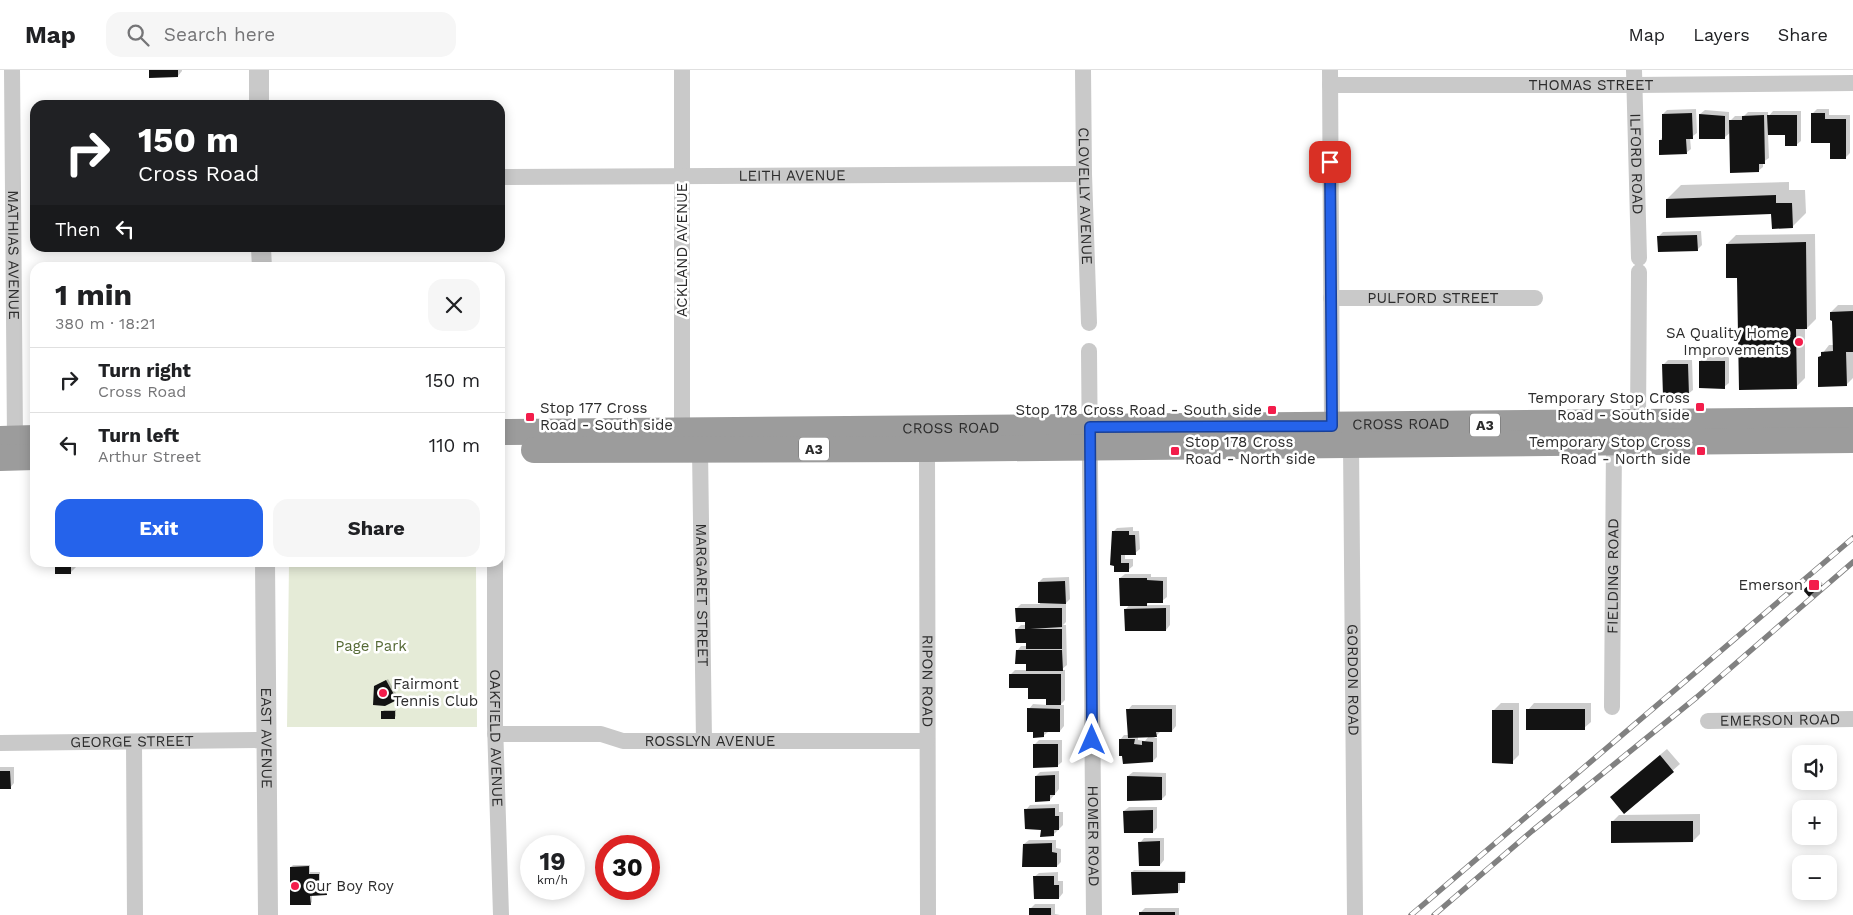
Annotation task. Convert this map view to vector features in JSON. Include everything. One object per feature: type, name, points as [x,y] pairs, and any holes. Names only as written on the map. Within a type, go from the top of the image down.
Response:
[{"type":"highway","name":"CROSS ROAD","points":[[1090,437],[1332,426],[1853,420]]},
{"type":"highway","points":[[1614,443],[1638,423]]},
{"type":"highway","points":[[1332,426],[1350,444]]},
{"type":"highway","name":"CROSS ROAD","points":[[505,450],[676,440],[717,430],[927,438]]},
{"type":"highway","points":[[676,440],[700,449],[717,430]]},
{"type":"highway","name":"CROSS ROAD","points":[[505,432],[676,440]]},
{"type":"highway","name":"CROSS ROAD","points":[[700,449],[927,438],[1090,437],[1350,444],[1853,440]]},
{"type":"street","name":"MATHIAS AVENUE","points":[[12,70],[7,168],[17,448]]},
{"type":"street","points":[[259,70],[259,100]]},
{"type":"street","name":"ACKLAND AVENUE","points":[[676,440],[682,176],[682,70]]},
{"type":"street","name":"CLOVELLY AVENUE","points":[[1083,70],[1089,323]]},
{"type":"street","points":[[1330,77],[1332,426]]},
{"type":"street","name":"THOMAS STREET","points":[[1330,77],[1634,78],[1853,83]]},
{"type":"street","name":"ILFORD ROAD","points":[[1634,78],[1639,265],[1638,423]]},
{"type":"street","name":"LEITH AVENUE","points":[[505,177],[1084,174]]},
{"type":"street","name":"PULFORD STREET","points":[[1332,298],[1535,298]]},
{"type":"street","points":[[1088,351],[1090,437]]},
{"type":"street","name":"HOMER ROAD","points":[[1090,437],[1094,915]]},
{"type":"street","name":"RIPON ROAD","points":[[927,438],[928,915]]},
{"type":"street","name":"FIELDING ROAD","points":[[1612,707],[1614,443]]},
{"type":"street","name":"GORDON ROAD","points":[[1350,444],[1355,915]]},
{"type":"street","name":"MARGARET STREET","points":[[700,449],[704,741]]},
{"type":"street","name":"EAST AVENUE","points":[[265,567],[268,915]]},
{"type":"street","name":"OAKFIELD AVENUE","points":[[495,567],[495,734],[501,915]]},
{"type":"street","name":"EMERSON ROAD","points":[[1708,721],[1853,720]]},
{"type":"street","name":"ROSSLYN AVENUE","points":[[495,734],[601,734],[623,741],[927,742]]},
{"type":"street","name":"GEORGE STREET","points":[[0,743],[265,740]]},
{"type":"street","points":[[134,742],[135,915]]},
{"type":"green space","name":"Page Park","points":[[289,567],[476,567],[477,727],[287,727]]},
{"type":"building","points":[[149,70],[178,70],[178,77],[149,78]]},
{"type":"building","points":[[1692,113],[1693,139],[1686,139],[1687,154],[1659,155],[1659,140],[1662,140],[1662,114]]},
{"type":"building","points":[[1811,113],[1825,113],[1825,119],[1846,119],[1846,159],[1830,159],[1830,143],[1811,143]]},
{"type":"building","points":[[1699,114],[1725,116],[1725,139],[1699,139]]},
{"type":"building","points":[[1764,115],[1765,164],[1759,164],[1759,172],[1730,173],[1729,120],[1742,120],[1742,116]]},
{"type":"building","points":[[1767,115],[1797,115],[1797,146],[1785,146],[1785,135],[1768,135]]},
{"type":"building","points":[[1776,195],[1776,203],[1792,203],[1793,228],[1772,229],[1771,214],[1666,218],[1666,199]]},
{"type":"building","points":[[1697,235],[1698,251],[1658,252],[1657,236]]},
{"type":"building","points":[[1806,242],[1807,329],[1796,329],[1797,389],[1739,390],[1737,278],[1726,278],[1726,244]]},
{"type":"building","points":[[1853,311],[1853,352],[1846,352],[1847,386],[1818,387],[1818,357],[1821,356],[1821,352],[1833,351],[1830,312]]},
{"type":"building","points":[[1699,361],[1725,361],[1725,389],[1699,388]]},
{"type":"building","points":[[1662,364],[1688,364],[1689,395],[1663,396]]},
{"type":"building","points":[[1112,531],[1129,531],[1129,535],[1135,535],[1136,555],[1121,555],[1121,563],[1129,563],[1129,572],[1114,572],[1114,566],[1110,565]]},
{"type":"building","points":[[55,567],[71,567],[71,574],[55,574]]},
{"type":"building","points":[[1119,578],[1147,578],[1147,580],[1163,581],[1163,603],[1147,603],[1147,606],[1120,606]]},
{"type":"building","points":[[1816,579],[1823,587],[1810,598],[1803,590]]},
{"type":"building","points":[[1065,581],[1066,604],[1038,603],[1038,582]]},
{"type":"building","points":[[1015,608],[1062,608],[1062,627],[1030,629],[1062,629],[1062,649],[1026,649],[1026,643],[1016,643],[1015,629],[1025,629],[1025,622],[1016,622]]},
{"type":"building","points":[[1166,608],[1166,631],[1125,631],[1124,609]]},
{"type":"building","points":[[1016,650],[1062,650],[1063,671],[1026,671],[1026,664],[1015,664]]},
{"type":"building","points":[[1009,674],[1061,674],[1061,705],[1046,705],[1046,699],[1028,699],[1028,688],[1009,688]]},
{"type":"building","name":"Fairmont Tennis Club","points":[[386,680],[397,700],[385,706],[373,705],[374,686]]},
{"type":"building","points":[[1027,708],[1060,709],[1060,732],[1044,732],[1044,737],[1033,738],[1033,732],[1027,732]]},
{"type":"building","points":[[1126,709],[1172,709],[1172,732],[1156,732],[1157,737],[1128,738]]},
{"type":"building","points":[[1526,709],[1585,709],[1585,730],[1526,730]]},
{"type":"building","points":[[1492,710],[1513,710],[1513,764],[1492,763]]},
{"type":"building","points":[[381,711],[395,711],[395,719],[381,719]]},
{"type":"building","points":[[1119,739],[1135,739],[1134,744],[1142,745],[1142,741],[1153,742],[1153,762],[1123,764],[1122,756],[1119,756]]},
{"type":"building","points":[[1033,744],[1058,744],[1058,767],[1033,768]]},
{"type":"building","points":[[1660,755],[1674,772],[1624,814],[1610,797]]},
{"type":"building","points":[[0,771],[10,771],[11,789],[0,789]]},
{"type":"building","points":[[1055,775],[1055,795],[1050,795],[1050,801],[1035,802],[1035,776]]},
{"type":"building","points":[[1127,776],[1162,777],[1162,800],[1127,801]]},
{"type":"building","points":[[1055,808],[1055,816],[1059,816],[1059,830],[1054,830],[1054,836],[1040,837],[1041,830],[1025,829],[1024,809]]},
{"type":"building","points":[[1153,810],[1153,833],[1124,833],[1123,811]]},
{"type":"building","points":[[1611,821],[1693,821],[1693,842],[1611,843]]},
{"type":"building","points":[[1160,841],[1160,866],[1139,866],[1138,842]]},
{"type":"building","points":[[1052,843],[1052,852],[1057,853],[1057,867],[1022,867],[1023,844]]},
{"type":"building","points":[[309,866],[309,874],[319,874],[319,885],[327,885],[327,895],[310,896],[311,905],[290,905],[290,867]]},
{"type":"building","points":[[1131,872],[1185,872],[1185,883],[1178,883],[1178,893],[1132,895]]},
{"type":"building","points":[[1033,876],[1054,876],[1054,885],[1059,885],[1059,899],[1034,899]]},
{"type":"building","points":[[1029,908],[1051,908],[1051,915],[1029,915]]},
{"type":"building","points":[[1139,912],[1175,912],[1175,915],[1139,915]]},
{"type":"railway","points":[[1411,915],[1853,538]]},
{"type":"railway","points":[[1434,915],[1532,831],[1697,697],[1853,562]]},
{"type":"place","name":"SA Quality Home Improvements","points":[[1799,342]]},
{"type":"place","name":"Temporary Stop Cross Road - South side","points":[[1700,407]]},
{"type":"place","name":"Stop 178 Cross Road - South side","points":[[1272,410]]},
{"type":"place","name":"Stop 177 Cross Road - South side","points":[[530,417]]},
{"type":"place","name":"Stop 178 Cross Road - North side","points":[[1175,451]]},
{"type":"place","name":"Temporary Stop Cross Road - North side","points":[[1701,451]]},
{"type":"place","name":"Emerson","points":[[1814,585]]},
{"type":"place","name":"Fairmont Tennis Club","points":[[383,693]]},
{"type":"place","name":"Our Boy Roy","points":[[295,886]]},
{"type":"route","points":[[1092,740],[1090,427],[1332,426],[1330,162]]}]
